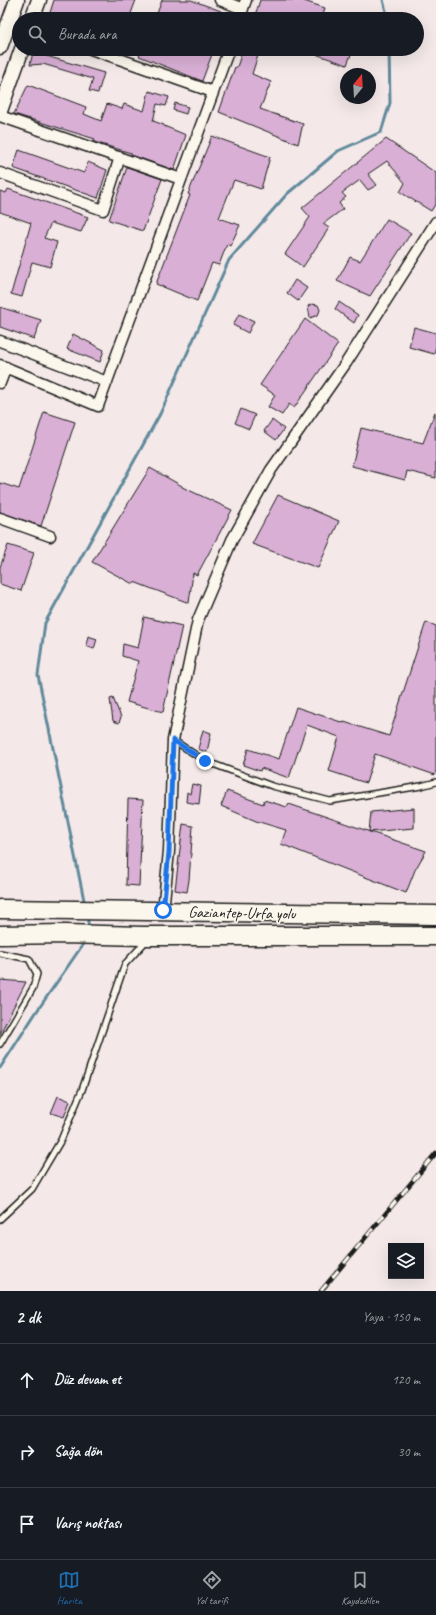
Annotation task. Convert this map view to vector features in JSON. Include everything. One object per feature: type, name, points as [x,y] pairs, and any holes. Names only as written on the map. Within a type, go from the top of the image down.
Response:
[{"type":"highway","name":"Gaziantep-Urfa yolu","points":[[0,909],[64,911],[163,910],[436,915]]},
{"type":"highway","name":"Gaziantep-Urfa yolu","points":[[0,935],[436,936]]},
{"type":"main road","points":[[13,12],[17,0]]},
{"type":"main road","points":[[35,12],[39,0]]},
{"type":"main road","points":[[0,47],[12,14]]},
{"type":"main road","points":[[0,111],[20,56]]},
{"type":"street","points":[[220,0],[245,4]]},
{"type":"street","points":[[111,56],[213,92]]},
{"type":"street","points":[[0,383],[3,366],[98,406],[226,56]]},
{"type":"street","points":[[0,116],[182,179]]},
{"type":"street","points":[[0,173],[103,210],[120,158]]},
{"type":"street","points":[[163,910],[169,852],[173,740],[198,620],[232,540],[271,470],[346,363],[436,222]]},
{"type":"street","points":[[0,341],[107,382]]},
{"type":"street","points":[[0,518],[50,536]]},
{"type":"lane","points":[[173,740],[205,761],[272,786],[330,800],[421,786],[436,782]]},
{"type":"lane","points":[[0,1219],[32,1189],[61,1140],[82,1090],[125,964],[151,936]]},
{"type":"lane","points":[[0,953],[29,959],[37,974],[33,988],[0,1044]]},
{"type":"building","points":[[54,0],[136,0],[132,12],[50,12]]},
{"type":"building","points":[[162,0],[191,0],[221,11],[221,12],[158,12]]},
{"type":"building","points":[[260,0],[301,0],[325,8],[324,12],[256,12]]},
{"type":"building","points":[[32,56],[47,56],[104,73],[98,93],[89,91],[93,79],[43,64],[30,65]]},
{"type":"building","points":[[139,56],[211,56],[202,81]]},
{"type":"building","points":[[241,56],[258,56],[252,74],[271,82],[260,109],[303,124],[298,144],[219,112],[235,67],[237,67]]},
{"type":"building","points":[[321,56],[350,56],[347,65]]},
{"type":"building","points":[[28,85],[86,107],[84,114],[101,121],[107,104],[122,109],[124,104],[144,111],[149,91],[169,97],[166,106],[157,104],[153,121],[186,135],[174,170],[131,155],[131,153],[94,142],[95,139],[14,114]]},
{"type":"building","points":[[175,103],[188,107],[186,114],[173,110]]},
{"type":"building","points":[[212,136],[270,157],[261,189],[234,180],[219,218],[240,225],[230,246],[227,244],[219,265],[212,263],[197,301],[156,284],[190,195],[188,194]]},
{"type":"building","points":[[386,139],[436,173],[436,203],[431,211],[400,192],[405,183],[387,161],[368,174],[377,185],[368,190],[360,180],[342,193],[346,197],[339,203],[343,209],[323,224],[329,228],[303,267],[285,254],[310,217],[302,208]]},
{"type":"building","points":[[19,150],[84,173],[88,162],[107,170],[98,198],[13,168]]},
{"type":"building","points":[[127,167],[162,179],[143,231],[109,220]]},
{"type":"building","points":[[8,189],[88,217],[81,232],[51,223],[44,238],[57,242],[50,267],[32,262],[22,297],[11,294],[31,223],[0,212],[0,191],[6,193]]},
{"type":"building","points":[[387,219],[411,233],[370,296],[337,281],[350,257],[360,261]]},
{"type":"building","points":[[295,280],[307,288],[298,301],[287,293]]},
{"type":"building","points":[[339,302],[358,315],[354,323],[335,309]]},
{"type":"building","points":[[312,304],[318,305],[320,310],[318,315],[310,318],[308,306]]},
{"type":"building","points":[[0,307],[41,320],[34,339],[0,327]]},
{"type":"building","points":[[239,314],[254,321],[248,333],[233,325]]},
{"type":"building","points":[[305,319],[338,344],[294,408],[289,404],[282,415],[268,407],[275,395],[260,385]]},
{"type":"building","points":[[414,327],[436,333],[436,346],[434,354],[409,347]]},
{"type":"building","points":[[73,334],[104,350],[100,362],[67,349]]},
{"type":"building","points":[[241,409],[255,415],[249,429],[235,423]]},
{"type":"building","points":[[44,412],[75,422],[41,526],[0,512],[0,483],[19,489]]},
{"type":"building","points":[[435,412],[436,478],[407,471],[405,480],[352,466],[361,428],[423,443]]},
{"type":"building","points":[[272,420],[284,429],[276,440],[264,431]]},
{"type":"building","points":[[150,468],[182,487],[232,510],[197,575],[193,573],[189,603],[134,582],[133,584],[92,562]]},
{"type":"building","points":[[278,495],[339,521],[318,568],[252,544]]},
{"type":"building","points":[[8,545],[34,553],[21,591],[0,584],[0,567]]},
{"type":"building","points":[[144,617],[182,626],[163,712],[127,702],[138,661],[122,656],[123,644],[138,648]]},
{"type":"building","points":[[426,622],[436,626],[435,775],[375,754],[366,783],[329,771],[339,737],[307,725],[289,778],[261,768],[260,771],[243,765],[248,749],[279,759],[296,707],[389,736]]},
{"type":"building","points":[[88,636],[97,639],[94,649],[86,646]]},
{"type":"building","points":[[113,698],[121,717],[119,723],[113,721],[110,699]]},
{"type":"building","points":[[203,730],[211,733],[207,752],[198,749]]},
{"type":"building","points":[[192,784],[201,786],[199,804],[186,802],[187,792],[190,794]]},
{"type":"building","points":[[227,791],[263,804],[264,800],[287,807],[289,804],[426,851],[415,870],[406,893],[281,844],[286,830],[256,821],[221,806]]},
{"type":"building","points":[[128,799],[143,800],[139,886],[126,885]]},
{"type":"building","points":[[414,808],[414,828],[369,832],[371,812]]},
{"type":"building","points":[[183,824],[193,826],[187,892],[175,890]]},
{"type":"building","points":[[0,980],[26,982],[0,1034]]},
{"type":"building","points":[[58,1096],[70,1101],[64,1117],[51,1113]]},
{"type":"waterway","points":[[383,0],[386,12]]},
{"type":"waterway","points":[[85,905],[38,675],[45,623],[160,414],[229,260],[287,194],[338,151],[381,132],[390,103],[389,56]]},
{"type":"waterway","points":[[87,916],[89,928]]},
{"type":"waterway","points":[[0,1068],[86,940]]},
{"type":"railway","points":[[321,1291],[436,1153]]},
{"type":"route","points":[[163,910],[169,852],[173,740],[205,761]]}]
